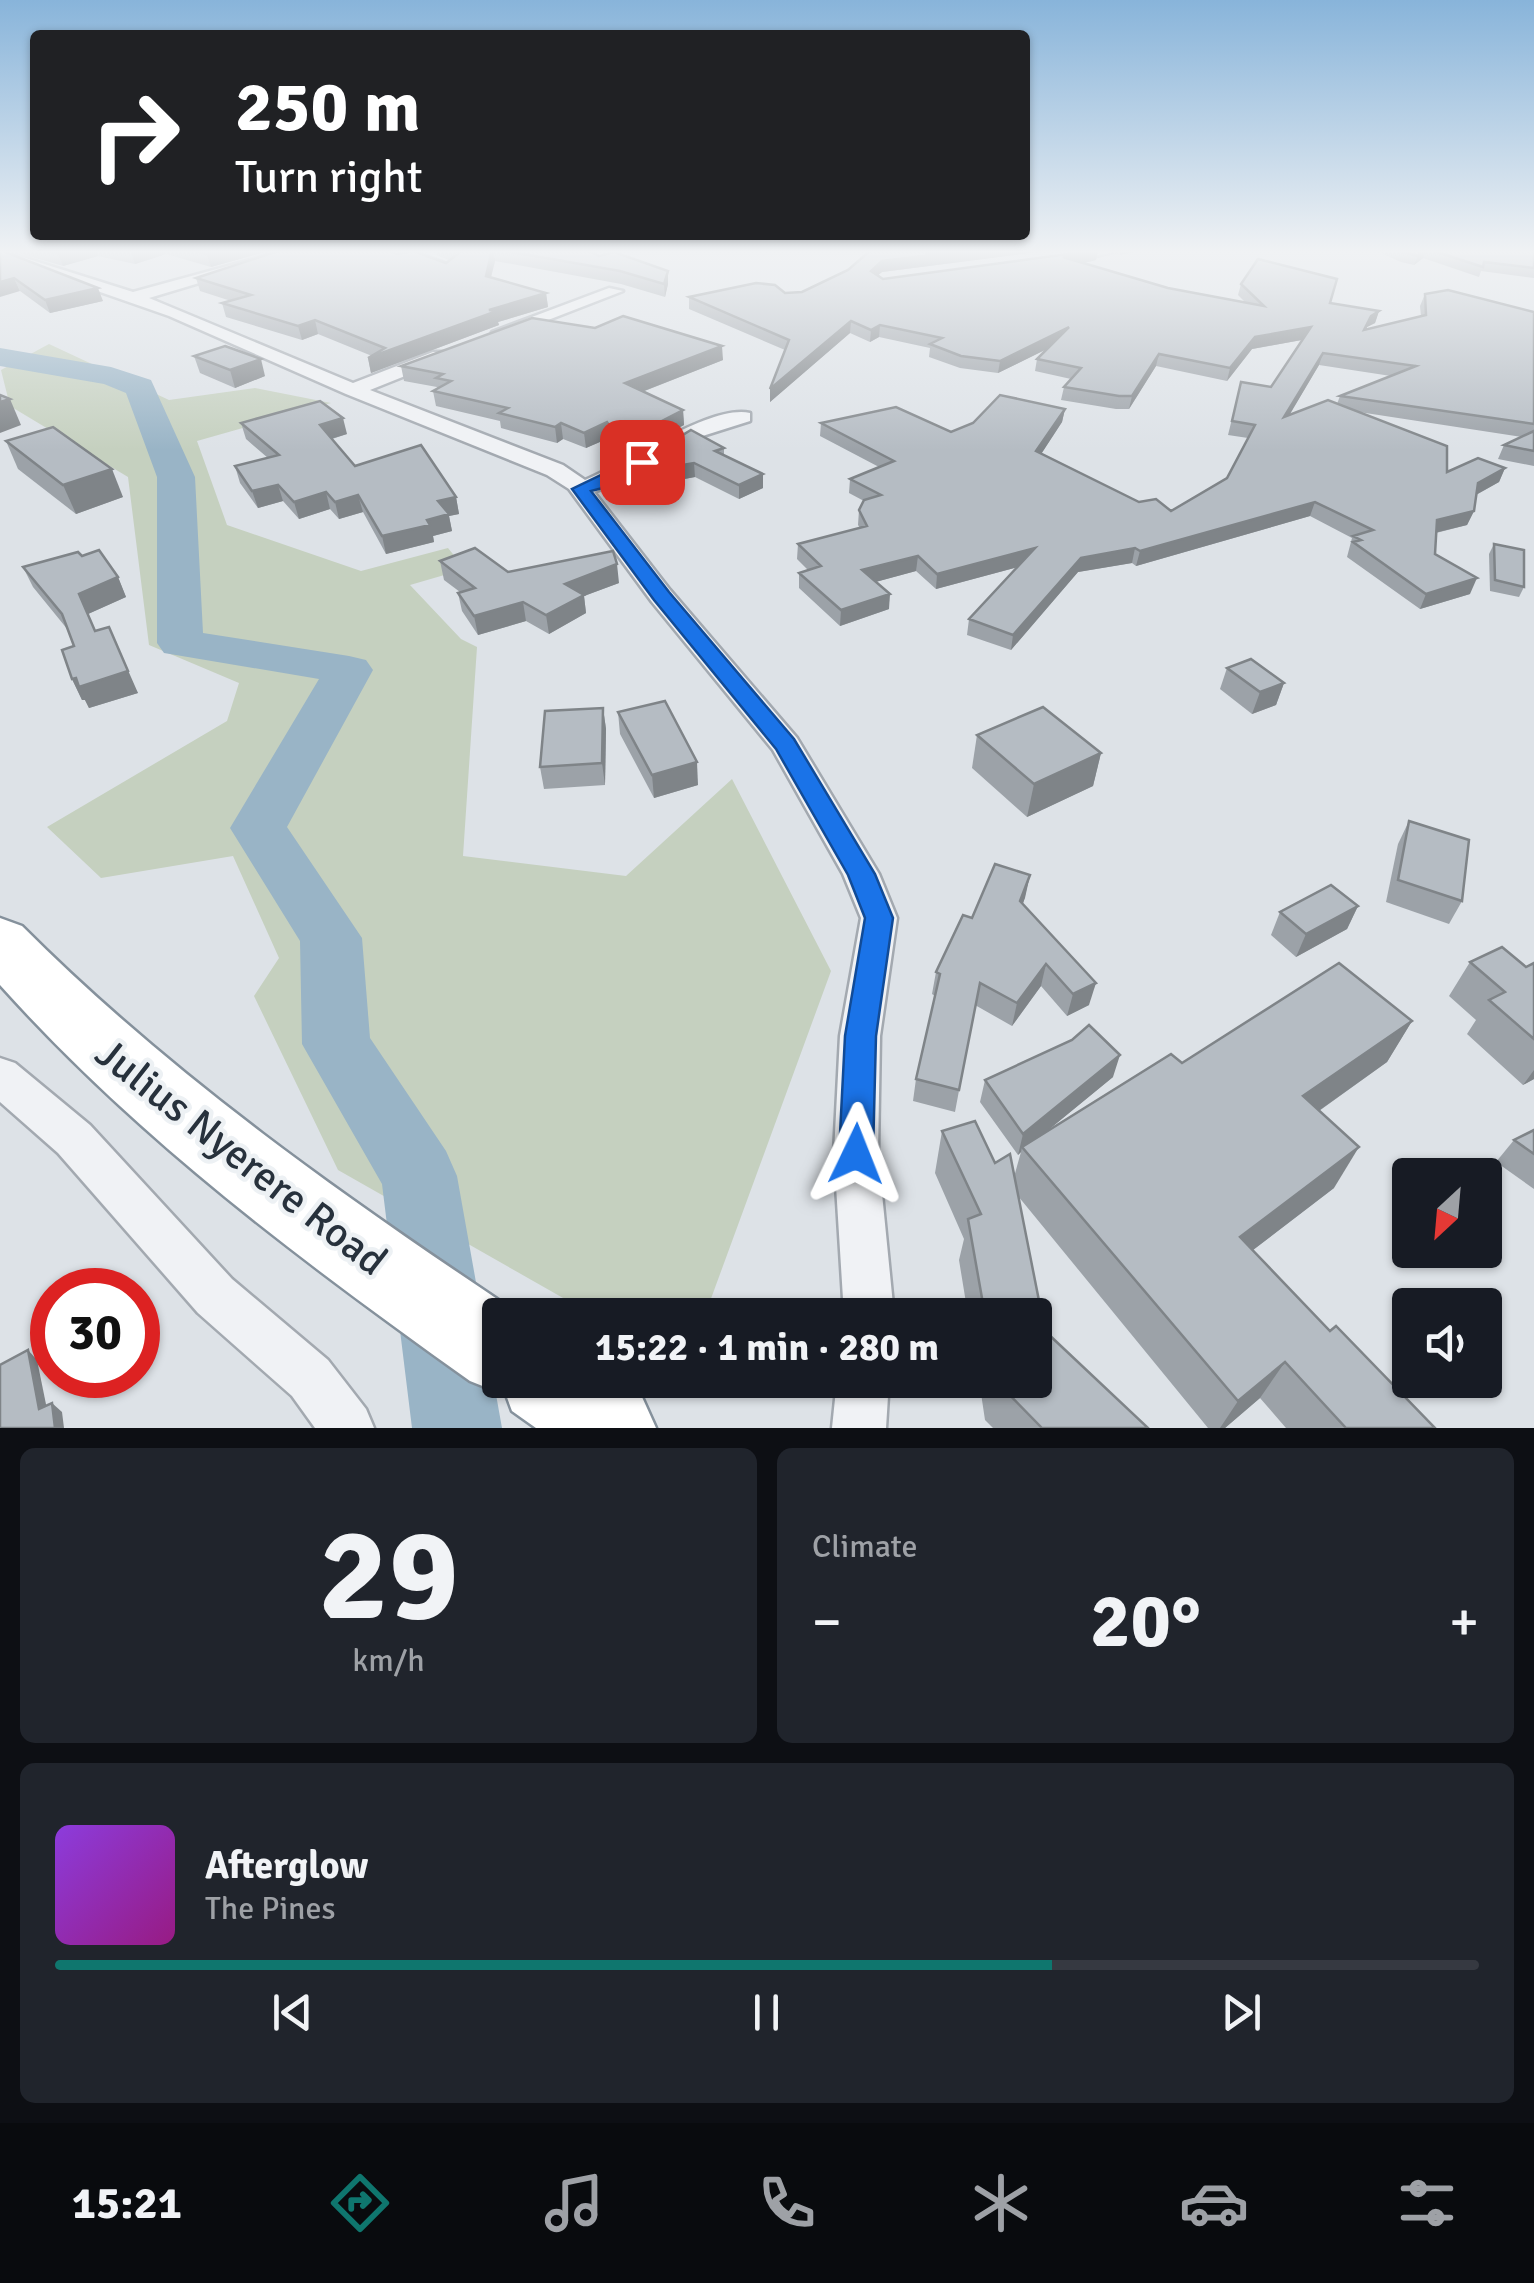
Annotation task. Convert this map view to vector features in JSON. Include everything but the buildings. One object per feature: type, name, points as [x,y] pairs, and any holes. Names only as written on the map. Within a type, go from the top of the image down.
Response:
[{"type":"highway","name":"Julius Nyerere Road","points":[[0,942],[57,1007],[199,1132],[362,1256],[482,1339]]},
{"type":"street","points":[[179,317],[555,470],[581,489],[662,596],[786,745],[861,874],[879,918],[860,1036],[856,1154],[868,1298]]},
{"type":"street","points":[[352,390],[546,317]]},
{"type":"street","points":[[581,489],[623,473],[686,435],[743,416]]},
{"type":"street","points":[[0,1076],[74,1139],[215,1296],[310,1378],[347,1428]]},
{"type":"street","points":[[858,1428],[861,1398]]},
{"type":"green space","points":[[49,344],[169,400],[255,388],[331,403],[197,441],[227,525],[361,571],[448,548],[465,569],[410,585],[461,639],[477,647],[463,856],[626,876],[732,779],[831,971],[711,1298],[563,1298],[338,1170],[254,996],[279,958],[233,856],[101,878],[47,827],[227,721],[239,683],[149,645],[128,477],[10,406],[1,370]]},
{"type":"waterway","points":[[0,357],[111,376],[140,387],[176,477],[180,643],[349,670],[258,828],[331,938],[336,1044],[419,1176],[457,1428]]},
{"type":"route","points":[[642,462],[608,481],[581,489],[662,596],[786,745],[861,874],[879,918],[860,1036],[856,1154]]}]
